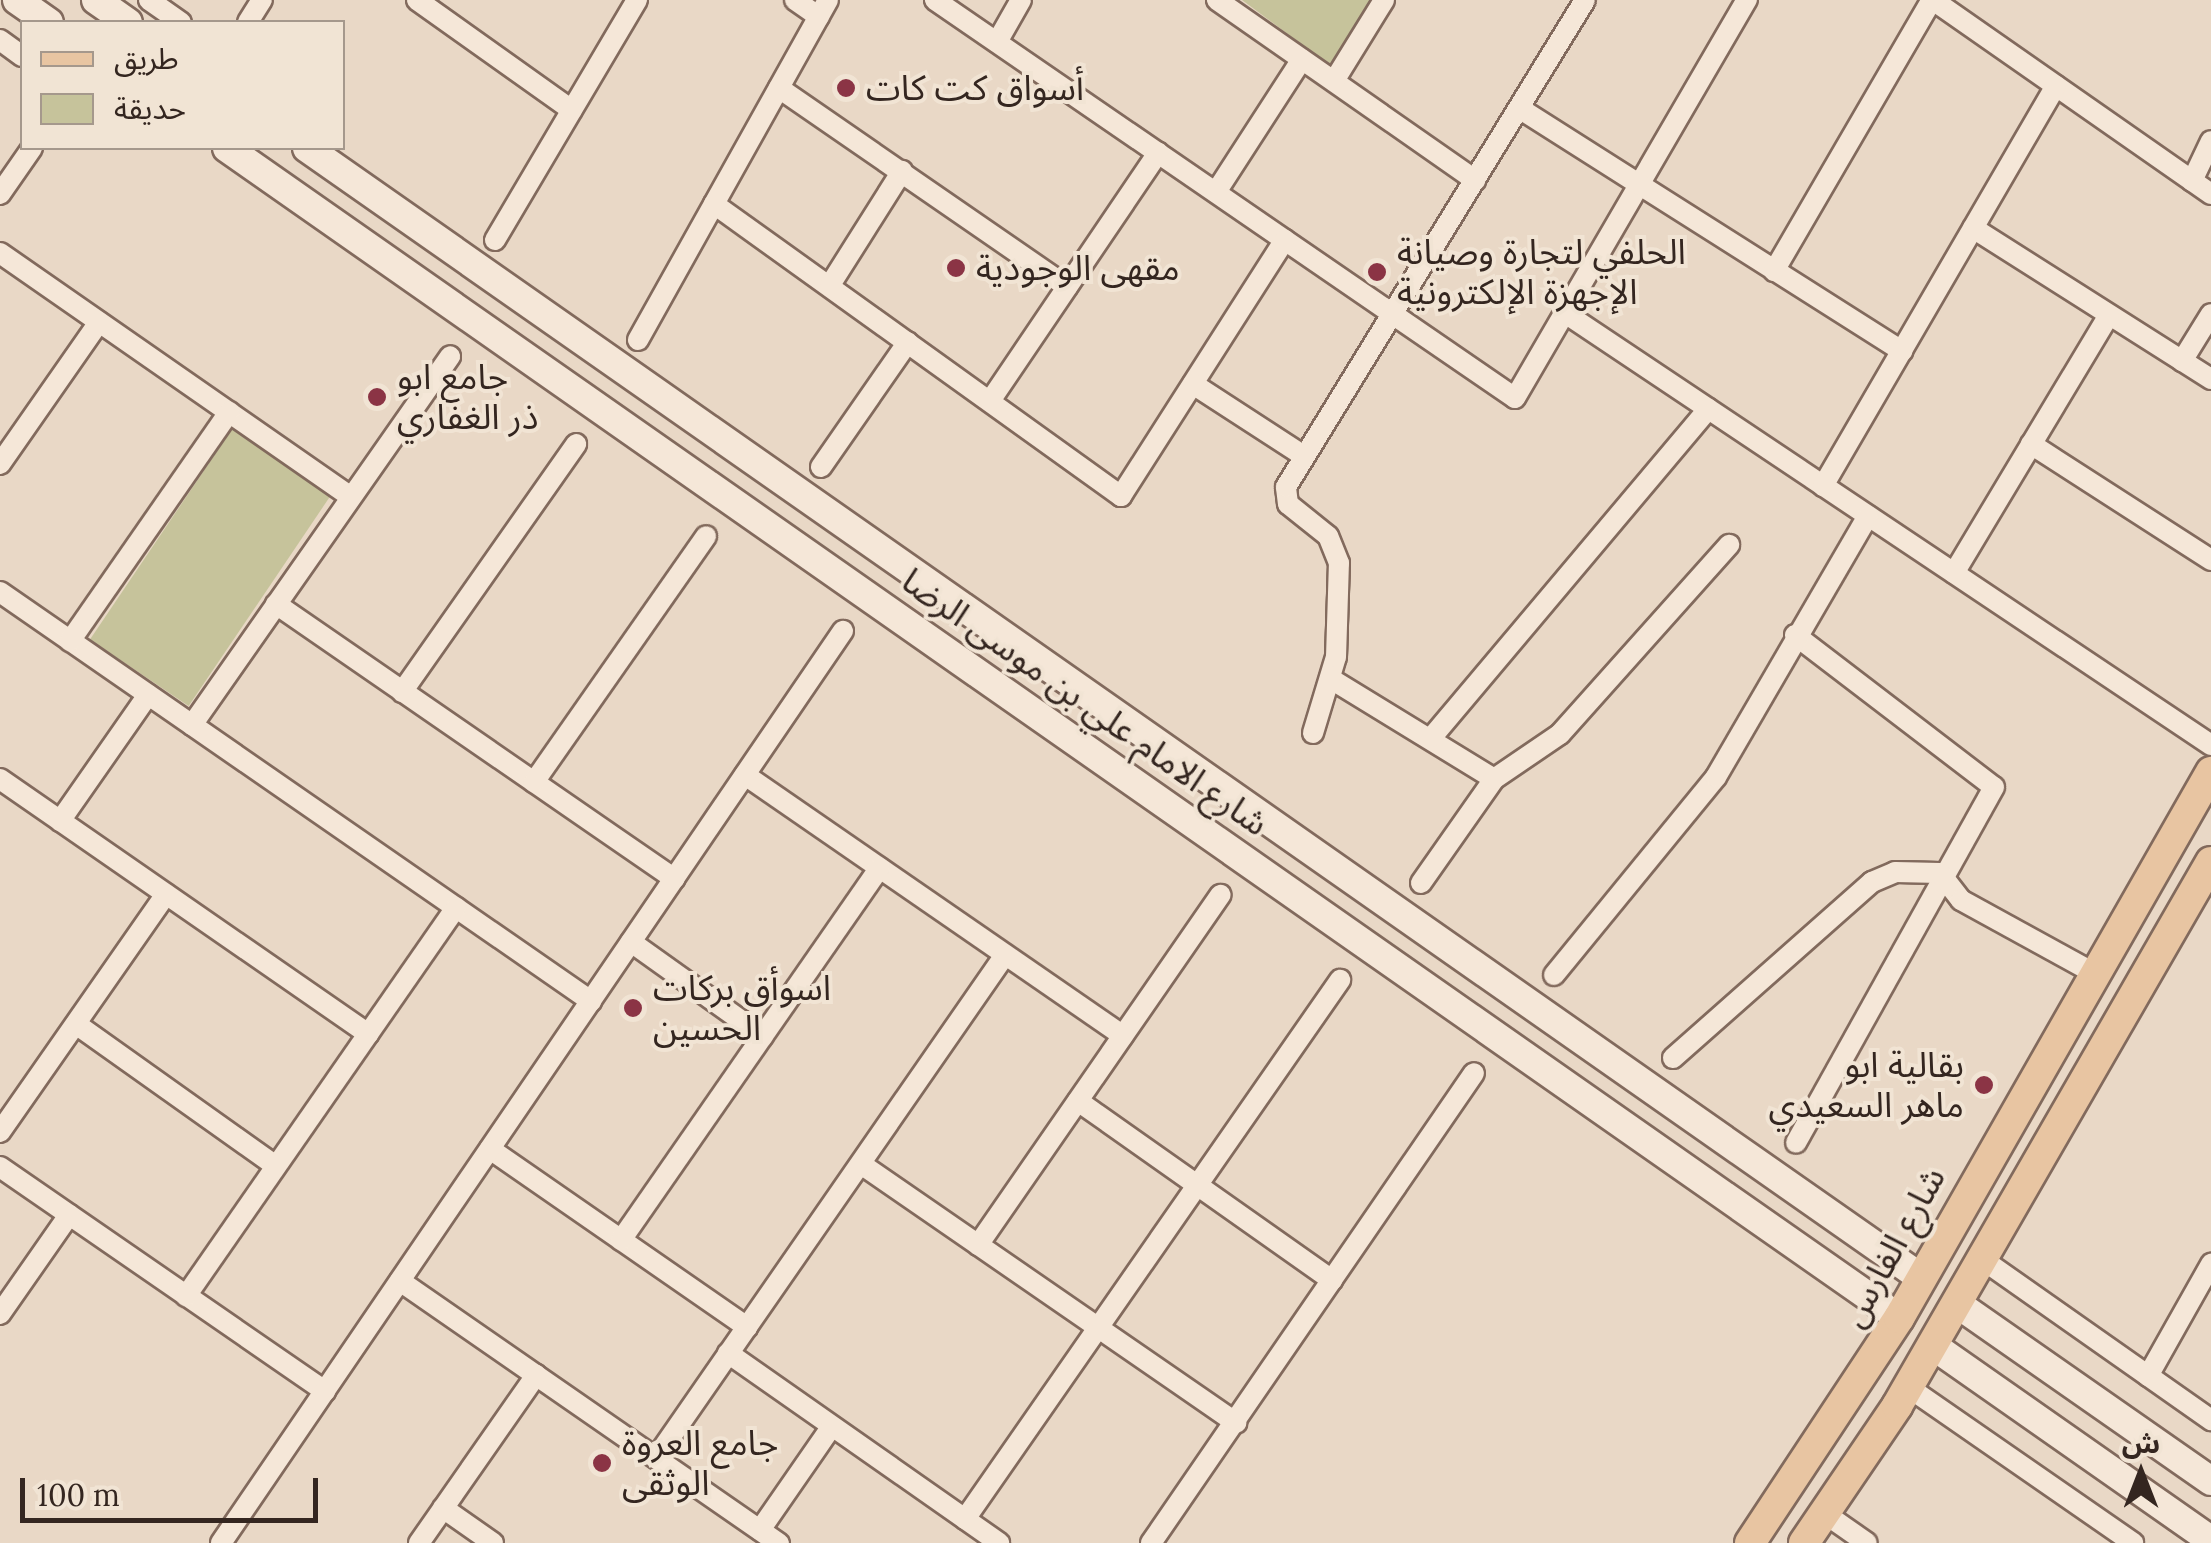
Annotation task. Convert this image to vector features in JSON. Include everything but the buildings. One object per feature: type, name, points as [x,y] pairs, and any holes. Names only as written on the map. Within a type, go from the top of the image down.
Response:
[{"type":"main road","points":[[17,0],[46,20]]},
{"type":"main road","points":[[96,0],[125,20]]},
{"type":"main road","name":"شارع الامام علي بن موسى الرضا","points":[[230,150],[1899,1318]]},
{"type":"main road","name":"شارع الامام علي بن موسى الرضا","points":[[309,150],[1920,1277]]},
{"type":"main road","name":"شارع الفارس","points":[[1750,1543],[1899,1318],[2211,772]]},
{"type":"main road","points":[[1804,1543],[1908,1386],[1979,1257],[2211,862]]},
{"type":"main road","points":[[1802,1251],[1829,1213]]},
{"type":"main road","points":[[1920,1277],[2211,1481]]},
{"type":"main road","points":[[1899,1318],[2211,1540]]},
{"type":"street","points":[[150,0],[178,20]]},
{"type":"street","points":[[417,0],[572,110]]},
{"type":"street","points":[[494,240],[637,0]]},
{"type":"street","points":[[638,340],[824,8],[795,0]]},
{"type":"street","points":[[936,0],[1515,398],[1640,189],[1742,2]]},
{"type":"street","points":[[996,42],[1021,0]]},
{"type":"street","points":[[1334,81],[1384,0]]},
{"type":"street","points":[[1313,733],[1332,678],[1338,553],[1286,498],[1304,456],[1390,312],[1585,0]]},
{"type":"street","points":[[1774,271],[1932,0],[2211,194]]},
{"type":"street","points":[[1225,2],[1475,180]]},
{"type":"street","points":[[1216,192],[1302,59]]},
{"type":"street","points":[[1823,486],[2056,86]]},
{"type":"street","points":[[779,88],[1067,287]]},
{"type":"street","points":[[1519,108],[1640,189],[1902,351]]},
{"type":"street","points":[[2192,181],[2211,141]]},
{"type":"street","points":[[0,194],[31,150]]},
{"type":"street","points":[[990,402],[1158,153]]},
{"type":"street","points":[[830,285],[902,171]]},
{"type":"street","points":[[714,204],[1122,496],[1285,240]]},
{"type":"street","points":[[1974,228],[2211,379]]},
{"type":"street","points":[[0,254],[351,497]]},
{"type":"street","points":[[1564,314],[2211,745]]},
{"type":"street","points":[[2182,361],[2211,314]]},
{"type":"street","points":[[1954,573],[2109,316]]},
{"type":"street","points":[[0,464],[99,322]]},
{"type":"street","points":[[821,467],[908,342]]},
{"type":"street","points":[[192,725],[450,356]]},
{"type":"street","points":[[1193,384],[1304,456]]},
{"type":"street","points":[[1432,738],[1708,409]]},
{"type":"street","points":[[70,641],[229,412]]},
{"type":"street","points":[[402,692],[576,444]]},
{"type":"street","points":[[2032,444],[2211,560]]},
{"type":"street","points":[[1554,975],[1716,777],[1795,635],[1868,516]]},
{"type":"street","points":[[534,782],[706,536]]},
{"type":"street","points":[[1421,883],[1494,779],[1560,734],[1729,545]]},
{"type":"street","points":[[0,592],[591,1002]]},
{"type":"street","points":[[276,604],[674,880]]},
{"type":"street","points":[[222,1543],[843,631]]},
{"type":"street","points":[[1795,635],[1992,780],[1992,800],[1940,874],[1935,906],[1796,1143]]},
{"type":"street","points":[[1332,678],[1494,779]]},
{"type":"street","points":[[60,821],[148,695]]},
{"type":"street","points":[[745,775],[1122,1036]]},
{"type":"street","points":[[0,779],[368,1034]]},
{"type":"street","points":[[621,1240],[880,868]]},
{"type":"street","points":[[1673,1058],[1872,882],[1907,870],[1940,874],[1961,900],[2094,973]]},
{"type":"street","points":[[0,1132],[166,894]]},
{"type":"street","points":[[978,1245],[1220,895]]},
{"type":"street","points":[[186,1296],[456,908]]},
{"type":"street","points":[[631,942],[764,1036]]},
{"type":"street","points":[[656,1458],[1006,956]]},
{"type":"street","points":[[965,1519],[1340,980]]},
{"type":"street","points":[[76,1024],[276,1166]]},
{"type":"street","points":[[1151,1543],[1474,1073]]},
{"type":"street","points":[[1078,1101],[1332,1280]]},
{"type":"street","points":[[490,1149],[747,1327]]},
{"type":"street","points":[[861,1164],[1236,1422]]},
{"type":"street","points":[[0,1167],[324,1392]]},
{"type":"street","points":[[0,1314],[69,1215]]},
{"type":"street","points":[[1979,1257],[2211,1420]]},
{"type":"street","points":[[2148,1376],[2211,1264]]},
{"type":"street","points":[[400,1281],[779,1543]]},
{"type":"street","points":[[728,1354],[1000,1543]]},
{"type":"street","points":[[419,1543],[536,1375]]},
{"type":"street","points":[[1908,1386],[2134,1543]]},
{"type":"street","points":[[760,1530],[832,1426]]},
{"type":"street","points":[[443,1508],[493,1543]]},
{"type":"street","points":[[1824,1513],[1867,1543]]},
{"type":"green space","points":[[1242,0],[1373,0],[1332,67]]},
{"type":"green space","points":[[232,429],[331,496],[189,706],[90,640]]},
{"type":"place","name":"أسواق كت كات","points":[[846,88]]},
{"type":"place","name":"مقهى الوجودية","points":[[956,268]]},
{"type":"place","name":"الحلفي لتجارة وصيانة الإجهزة الإلكترونية","points":[[1377,272]]},
{"type":"place","name":"جامع ابو ذر الغفاري","points":[[377,397]]},
{"type":"place","name":"اسوأق بركات الحسين","points":[[633,1008]]},
{"type":"place","name":"بقالية ابو ماهر السعيدي","points":[[1984,1085]]},
{"type":"place","name":"جامع العروة الوثقى","points":[[602,1463]]}]
